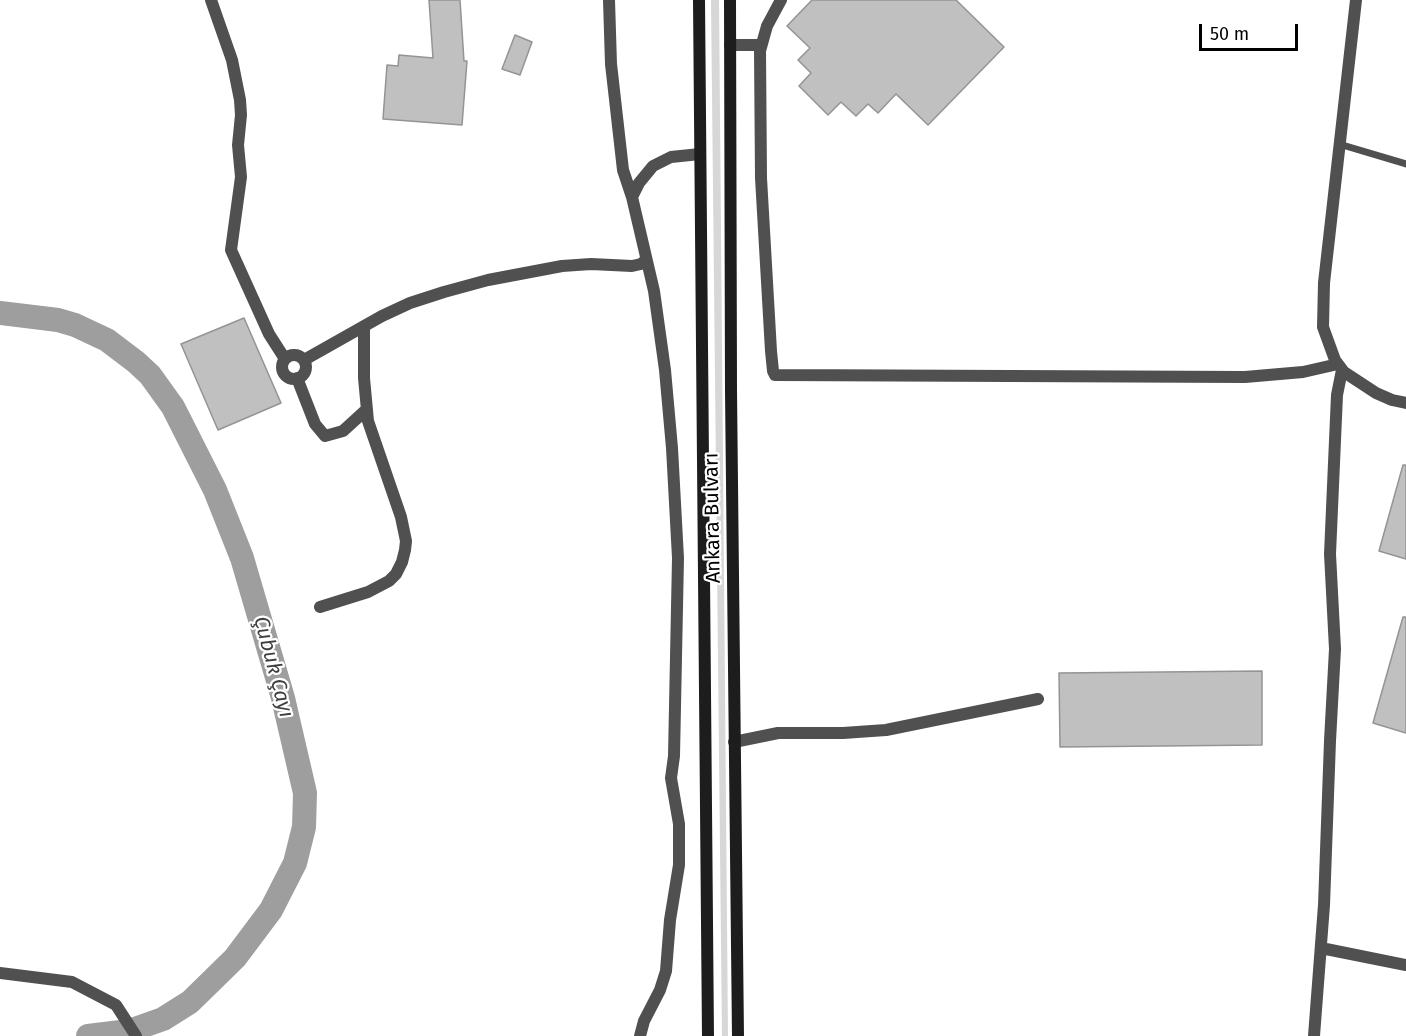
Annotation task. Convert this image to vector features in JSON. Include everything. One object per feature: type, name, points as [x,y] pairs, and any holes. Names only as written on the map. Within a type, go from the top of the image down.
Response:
[{"type":"main road","name":"Ankara Bulvarı","points":[[699,0],[708,1036]]},
{"type":"main road","name":"Ankara Bulvarı","points":[[730,0],[738,1036]]},
{"type":"street","points":[[211,0],[232,60],[240,100],[238,145],[241,177],[231,250],[269,334],[285,359]]},
{"type":"street","points":[[609,0],[611,64],[623,170],[632,197],[654,291],[665,370],[678,558],[674,756],[671,778],[680,834],[679,865],[670,920],[666,971],[639,1036]]},
{"type":"street","points":[[781,0],[766,26],[761,45],[761,178],[771,351],[775,375],[1245,377],[1340,367]]},
{"type":"street","points":[[1356,0],[1322,306],[1323,327],[1327,343],[1340,367],[1358,383],[1376,393],[1406,403]]},
{"type":"street","points":[[730,45],[761,45]]},
{"type":"street","points":[[632,197],[639,183],[653,166],[671,157],[700,154]]},
{"type":"street","points":[[304,360],[410,303],[444,292],[488,280],[562,266],[591,264],[632,266],[646,260]]},
{"type":"street","points":[[320,607],[380,587],[396,574],[402,562],[406,541],[401,517],[368,421],[364,326]]},
{"type":"street","points":[[295,355],[304,360],[306,370],[304,375],[289,378],[285,374],[283,364],[285,359],[295,355]]},
{"type":"street","points":[[1314,1036],[1321,948],[1335,649],[1330,554],[1340,367]]},
{"type":"street","points":[[297,378],[315,424],[325,436],[343,431],[366,410]]},
{"type":"street","points":[[734,742],[778,733],[843,734],[886,730],[1038,699]]},
{"type":"street","points":[[1321,948],[1406,965]]},
{"type":"street","points":[[0,973],[72,982],[116,1005],[136,1036]]},
{"type":"lane","points":[[1339,144],[1405,165]]},
{"type":"shaded area","points":[[711,0],[719,0],[728,1036],[722,1036]]},
{"type":"building","points":[[429,0],[460,0],[464,61],[467,61],[462,125],[383,119],[387,65],[398,66],[399,55],[433,58]]},
{"type":"building","points":[[812,0],[956,0],[1004,47],[928,125],[896,94],[878,113],[868,104],[856,116],[841,102],[828,115],[799,86],[811,73],[798,60],[810,48],[787,26]]},
{"type":"building","points":[[515,35],[532,42],[520,75],[502,69]]},
{"type":"building","points":[[244,318],[281,403],[218,430],[181,344]]},
{"type":"building","points":[[1403,465],[1406,465],[1406,559],[1379,551]]},
{"type":"building","points":[[1403,617],[1406,617],[1406,733],[1373,723]]},
{"type":"building","points":[[1262,671],[1262,745],[1060,747],[1059,673]]},
{"type":"waterway","name":"Çubuk Çayı","points":[[0,313],[58,320],[107,340],[150,375],[173,407],[215,490],[242,558],[283,698],[305,793],[304,827],[295,863],[271,910],[235,958],[190,1002],[163,1019],[129,1031],[88,1036]]}]
